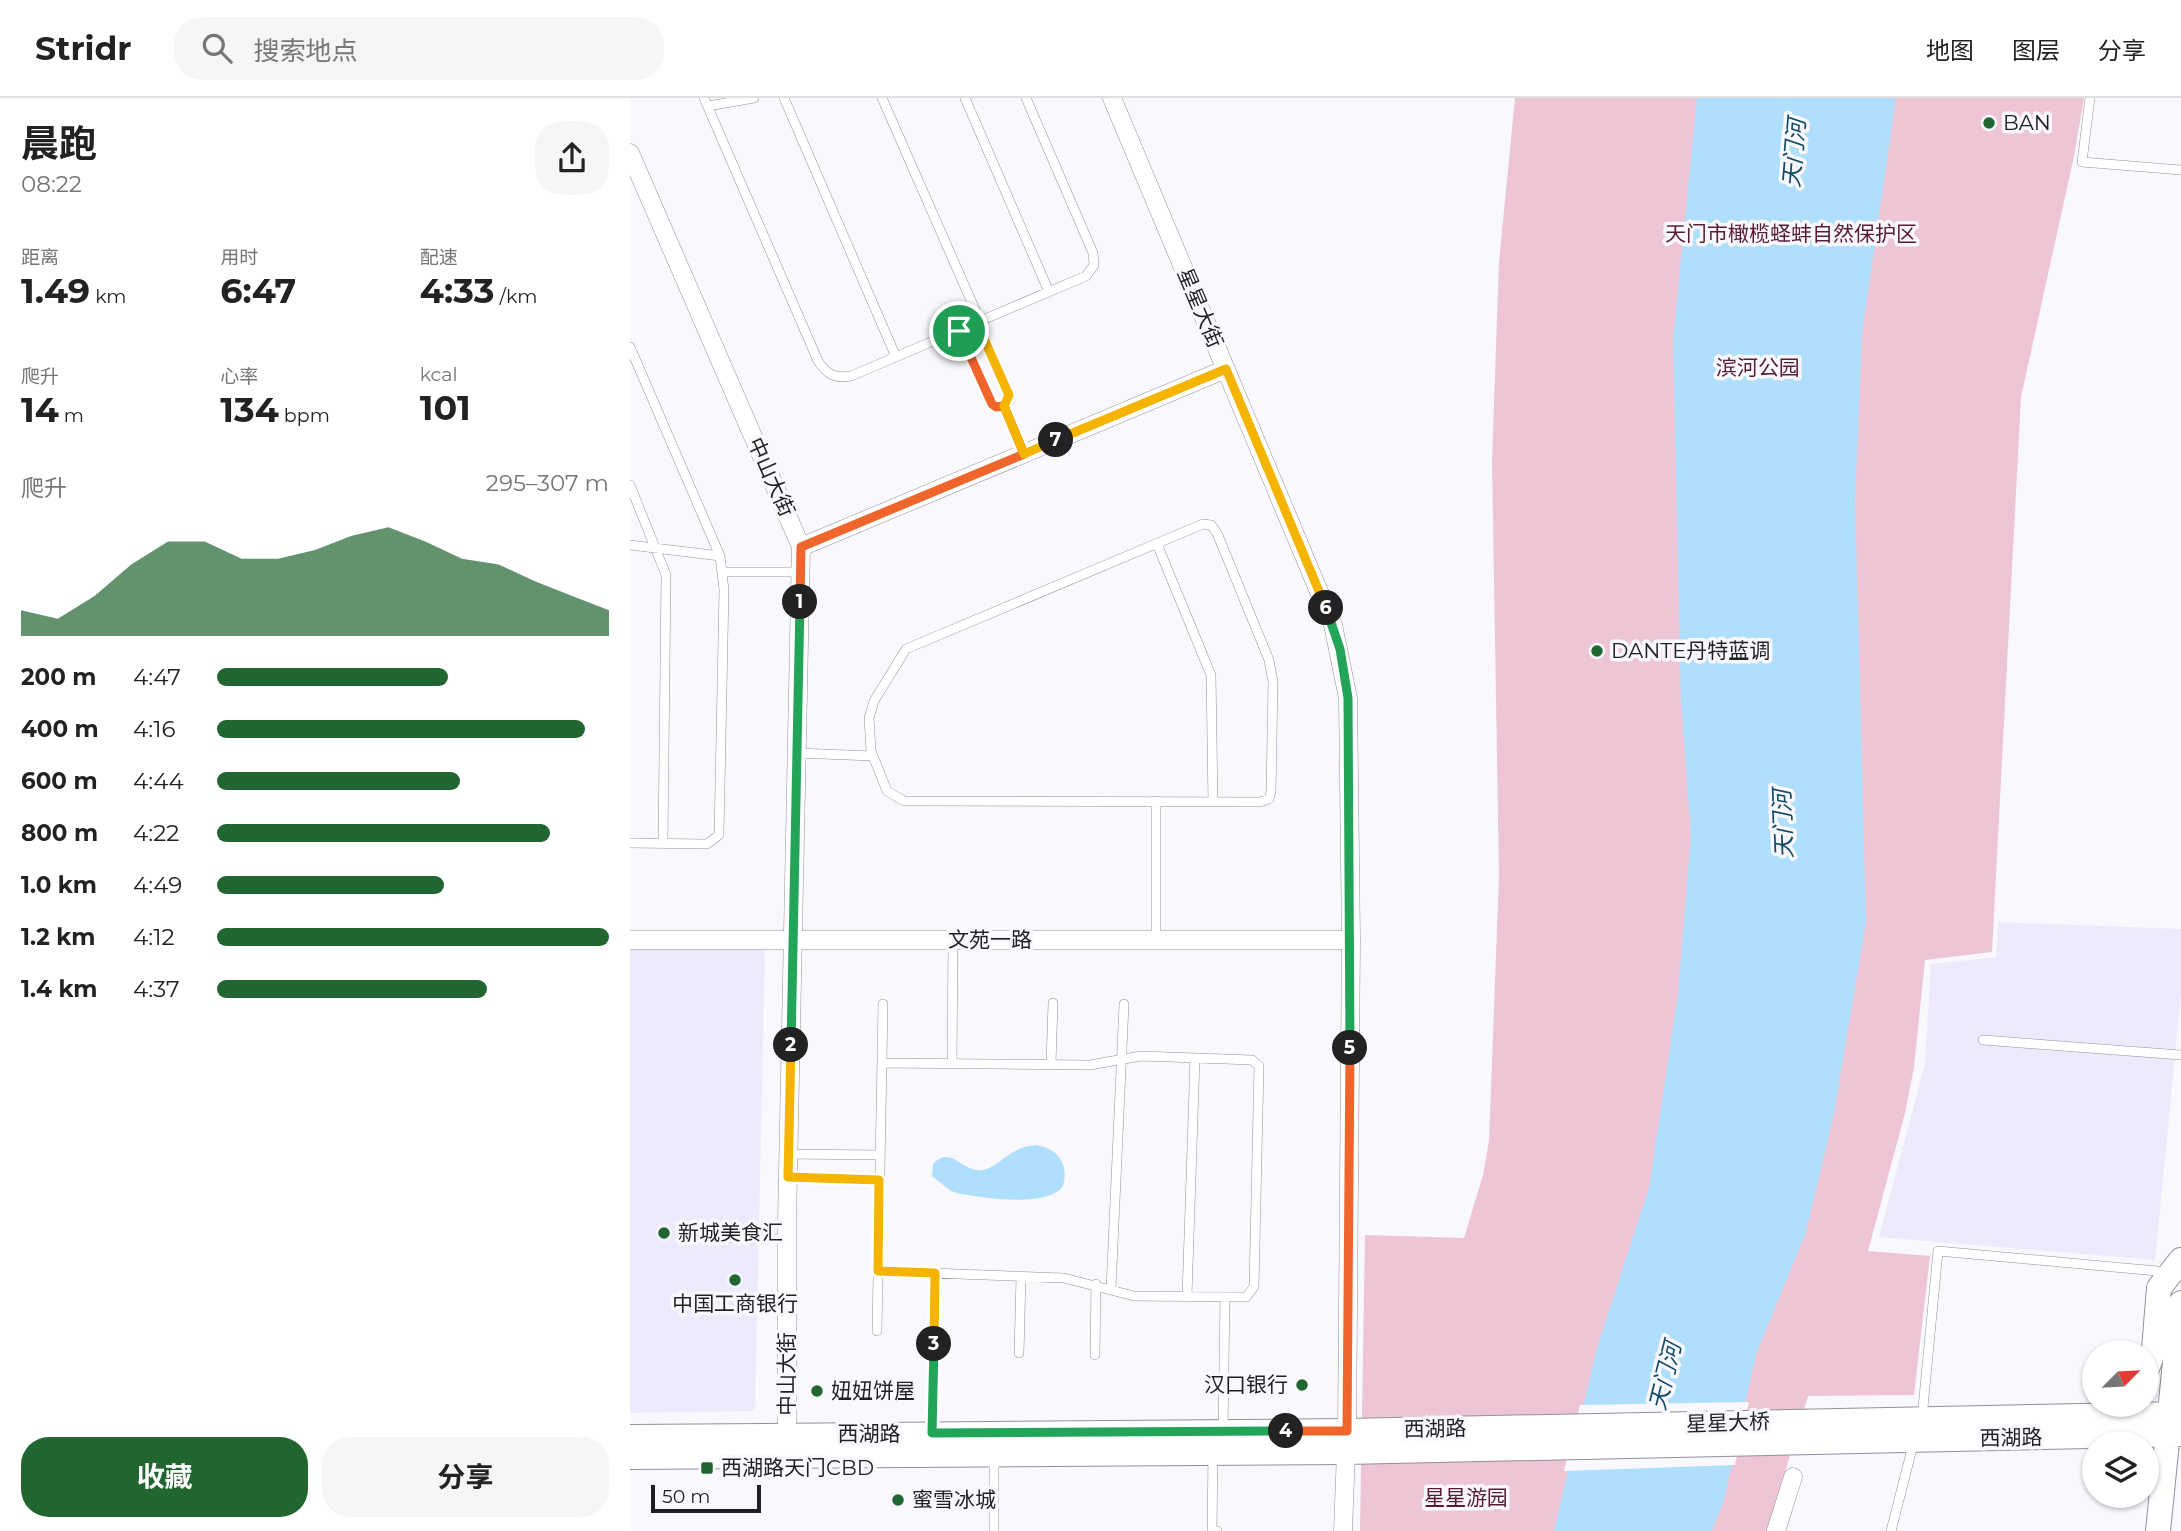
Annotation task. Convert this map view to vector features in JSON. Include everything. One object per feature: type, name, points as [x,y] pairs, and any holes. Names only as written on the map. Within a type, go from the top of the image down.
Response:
[{"type":"main road","points":[[2155,1340],[2159,1288],[2175,1266]]},
{"type":"main road","points":[[2171,1531],[2181,1303]]},
{"type":"main road","name":"西湖路","points":[[1918,1430],[2082,1416]]},
{"type":"main road","name":"西湖路","points":[[2099,1418],[2176,1430]]},
{"type":"main road","name":"西湖路","points":[[1801,1432],[2176,1430]]},
{"type":"main road","points":[[2158,1531],[2176,1430]]},
{"type":"main road","name":"星星大桥","points":[[1526,1438],[1801,1432]]},
{"type":"main road","name":"西湖路","points":[[630,1457],[932,1433],[1218,1442],[1526,1438]]},
{"type":"main road","name":"西湖路","points":[[630,1437],[993,1453],[1218,1442]]},
{"type":"street","name":"星星大街","points":[[1112,98],[1333,625],[1348,698],[1351,940],[1343,1531]]},
{"type":"street","name":"中山大街","points":[[630,153],[801,547],[787,1239],[787,1444]]},
{"type":"street","points":[[801,547],[1226,369]]},
{"type":"street","name":"文苑一路","points":[[630,940],[1351,940]]},
{"type":"street","points":[[1776,1531],[1793,1477]]},
{"type":"lane","points":[[754,98],[706,102],[818,361],[826,372],[839,378],[851,376],[1086,276],[1094,265],[1093,253],[1026,98]]},
{"type":"lane","points":[[783,98],[896,357]]},
{"type":"lane","points":[[882,98],[1009,395],[1004,406],[1024,454]]},
{"type":"lane","points":[[965,98],[1049,292]]},
{"type":"lane","points":[[2090,98],[2082,162],[2181,170]]},
{"type":"lane","points":[[959,331],[992,404],[996,407],[1004,406]]},
{"type":"lane","points":[[630,347],[720,556],[724,572],[719,835],[707,844],[630,843]]},
{"type":"lane","points":[[630,485],[666,575],[663,843]]},
{"type":"lane","points":[[1203,524],[1211,525],[1217,533],[1269,660],[1273,682],[1269,799],[1213,802],[904,801],[887,791],[868,738],[874,701],[906,649],[1157,544],[1203,524]]},
{"type":"lane","points":[[1157,544],[1211,675],[1213,802]]},
{"type":"lane","points":[[630,545],[720,556]]},
{"type":"lane","points":[[724,572],[800,572]]},
{"type":"lane","points":[[797,753],[873,755]]},
{"type":"lane","points":[[1156,802],[1156,940]]},
{"type":"lane","points":[[952,1064],[953,940]]},
{"type":"lane","points":[[1051,1064],[1053,1003]]},
{"type":"lane","points":[[877,1331],[883,1004]]},
{"type":"lane","points":[[1111,1289],[1124,1004]]},
{"type":"lane","points":[[1983,1040],[2181,1055]]},
{"type":"lane","points":[[878,1271],[1075,1279],[1134,1296],[1247,1297],[1254,1287],[1259,1066],[1252,1060],[1141,1056],[1090,1065],[882,1063]]},
{"type":"lane","points":[[1187,1296],[1195,1058]]},
{"type":"lane","points":[[789,1154],[880,1156]]},
{"type":"lane","points":[[788,1177],[879,1180]]},
{"type":"lane","points":[[732,1238],[787,1239]]},
{"type":"lane","points":[[1891,1531],[1918,1430],[1938,1251],[2175,1266]]},
{"type":"lane","points":[[932,1433],[935,1273]]},
{"type":"lane","points":[[1019,1353],[1021,1277]]},
{"type":"lane","points":[[1095,1354],[1096,1284]]},
{"type":"lane","points":[[1217,1531],[1212,1531],[1225,1297]]},
{"type":"lane","points":[[993,1453],[994,1531]]},
{"type":"shaded area","points":[[1998,922],[2181,929],[2181,995],[2155,1260],[1879,1237],[1925,1064],[1931,964],[1996,957]]},
{"type":"shaded area","points":[[630,946],[765,946],[755,1411],[630,1413]]},
{"type":"green space","name":"滨河公园","points":[[1515,98],[2084,98],[2074,156],[2021,397],[1992,952],[1925,960],[1914,1067],[1905,1113],[1868,1251],[1930,1256],[1914,1395],[1808,1396],[1767,1531],[1360,1531],[1365,1235],[1464,1238],[1483,1175],[1489,1141],[1499,875],[1492,461],[1499,262]]},
{"type":"water","name":"天门市橄榄蛏蚌自然保护区","points":[[1697,98],[1896,98],[1862,333],[1855,501],[1866,922],[1834,1113],[1806,1232],[1756,1354],[1724,1500],[1712,1531],[1554,1531],[1597,1348],[1649,1188],[1678,994],[1691,836],[1681,701],[1673,340]]},
{"type":"water","points":[[1036,1145],[1056,1154],[1064,1170],[1063,1186],[1044,1197],[1016,1200],[961,1194],[951,1191],[932,1176],[933,1164],[946,1157],[969,1168],[982,1170],[995,1165],[1018,1149]]},
{"type":"pier","points":[[1749,1402],[1735,1465],[1564,1471],[1580,1405]]},
{"type":"place","name":"BAN","points":[[1989,123]]},
{"type":"place","name":"DANTE丹特蓝调","points":[[1597,651]]},
{"type":"place","name":"新城美食汇","points":[[664,1233]]},
{"type":"place","name":"中国工商银行","points":[[735,1280]]},
{"type":"place","name":"汉口银行","points":[[1302,1385]]},
{"type":"place","name":"妞妞饼屋","points":[[817,1391]]},
{"type":"place","name":"西湖路天门CBD","points":[[707,1468]]},
{"type":"place","name":"蜜雪冰城","points":[[898,1500]]},
{"type":"route","points":[[959,331],[977,323],[1009,395],[1009,401],[1004,406],[1014,430],[1024,454],[1226,369],[1333,625],[1348,698],[1351,940],[1347,1431],[932,1433],[935,1273],[878,1271],[879,1180],[788,1177],[801,547],[1024,454],[1004,406],[996,407],[992,404],[959,331]]},
{"type":"water label","name":"天门河","points":[[1794,153]]},
{"type":"water label","name":"天门河","points":[[1783,824]]},
{"type":"water label","name":"天门河","points":[[1665,1376]]},
{"type":"park label","name":"星星游园","points":[[1466,1498]]}]
